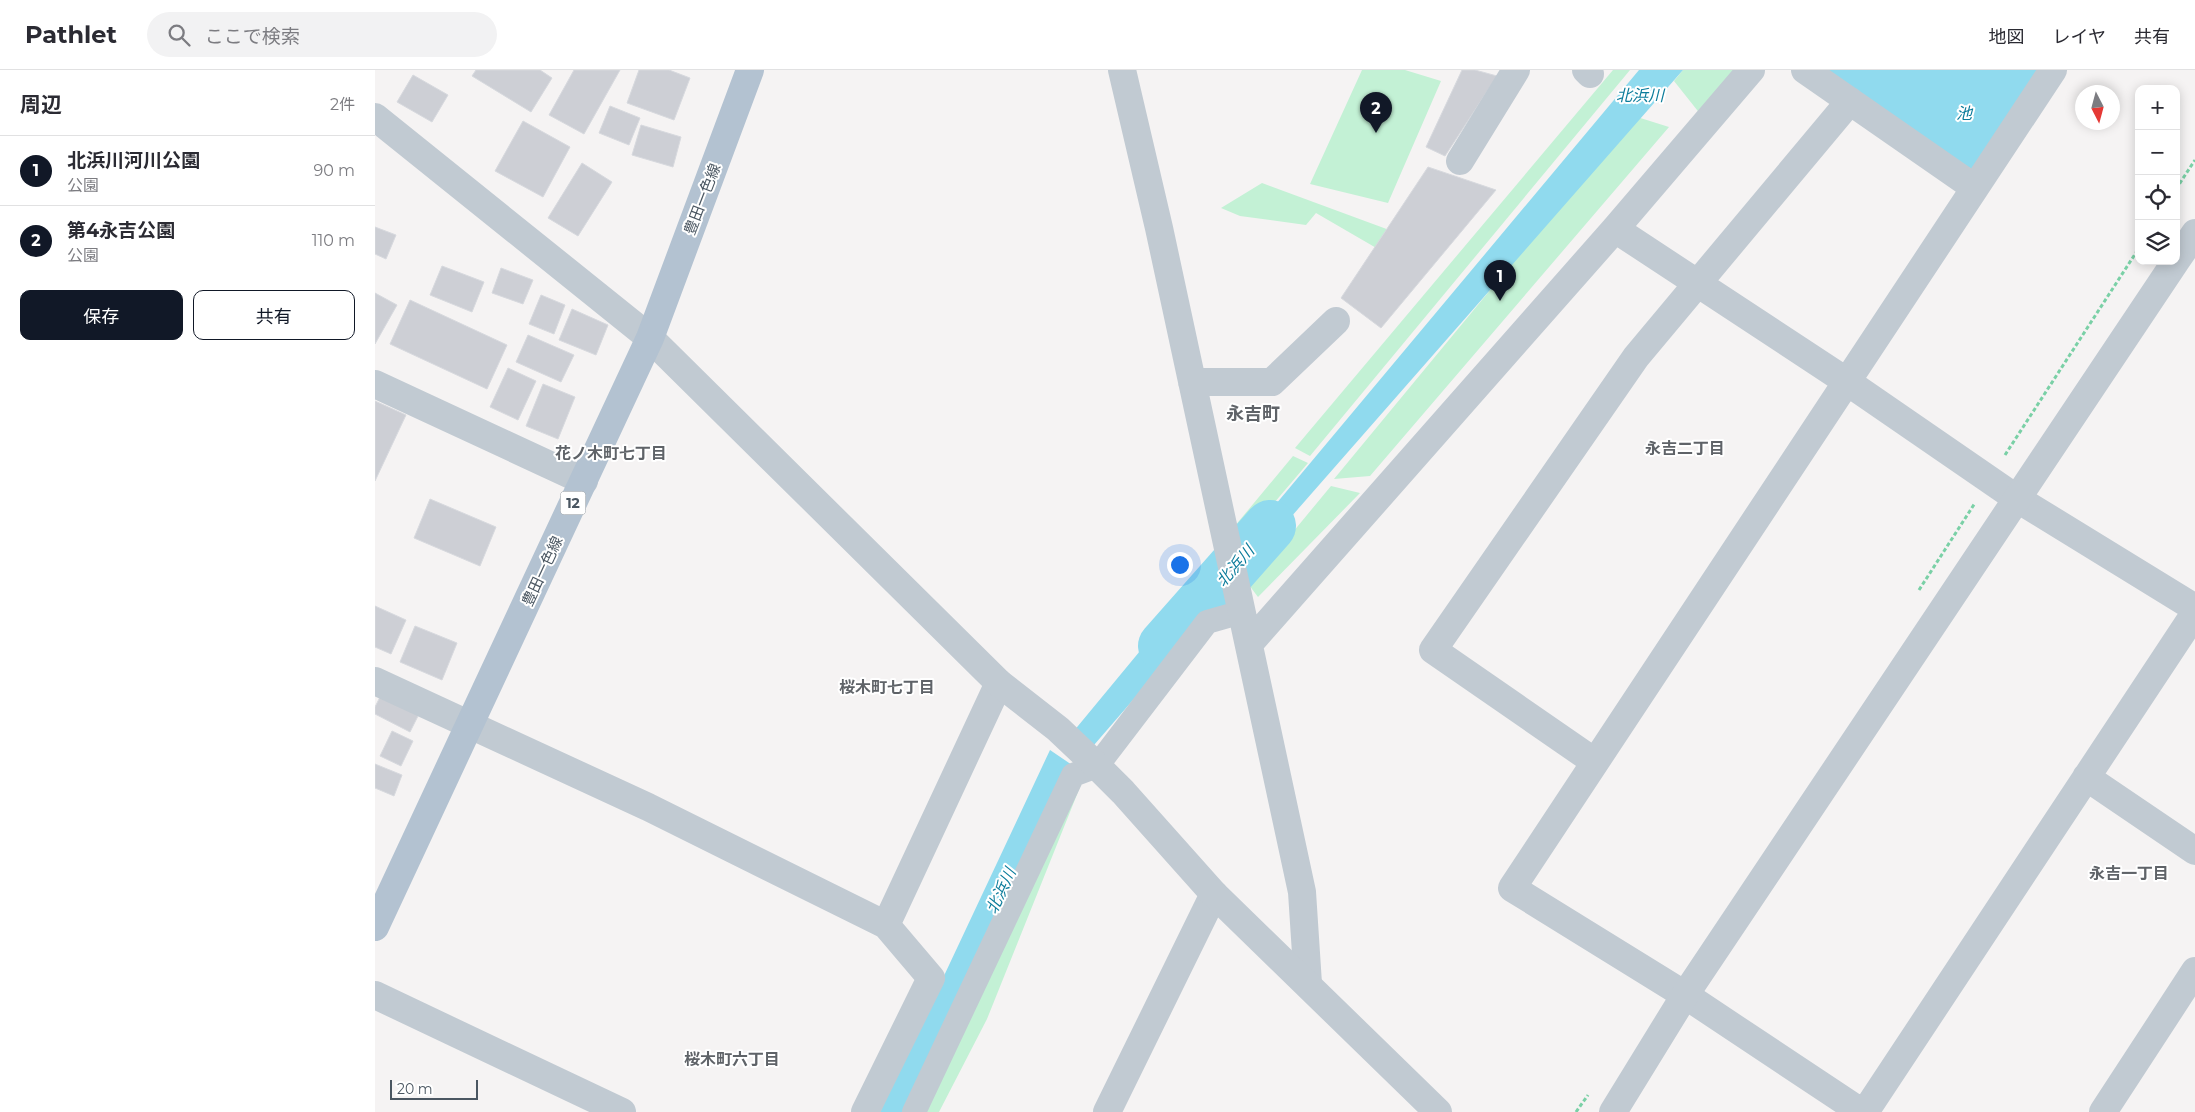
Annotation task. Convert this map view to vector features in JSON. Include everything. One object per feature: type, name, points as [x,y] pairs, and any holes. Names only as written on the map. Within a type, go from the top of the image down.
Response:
[{"type":"main road","name":"豊田一色線","points":[[375,927],[650,338],[750,70]]},
{"type":"street","points":[[1122,70],[1193,382],[1302,892],[1307,984]]},
{"type":"street","points":[[1460,161],[1516,70]]},
{"type":"street","points":[[1249,644],[1615,229],[1751,70]]},
{"type":"street","points":[[1805,70],[1975,188]]},
{"type":"street","points":[[1861,1112],[1685,995],[1512,888],[2053,70]]},
{"type":"street","points":[[1595,762],[1433,650],[1635,357],[1850,101]]},
{"type":"street","points":[[375,117],[650,338],[999,683],[1058,729],[1097,766],[1123,792],[1214,894],[1438,1112]]},
{"type":"street","points":[[1615,229],[2017,498],[2195,608]]},
{"type":"street","points":[[2180,255],[2195,233]]},
{"type":"street","points":[[1613,1112],[1685,995],[2173,265]]},
{"type":"street","points":[[1193,382],[1272,382],[1336,321]]},
{"type":"street","points":[[375,384],[583,482]]},
{"type":"street","points":[[915,1112],[1073,775],[1097,766],[1207,622],[1241,607]]},
{"type":"street","points":[[1865,1112],[2195,613]]},
{"type":"street","points":[[375,681],[648,807],[886,925],[931,978],[865,1112]]},
{"type":"street","points":[[886,925],[999,683]]},
{"type":"street","points":[[2086,777],[2195,851]]},
{"type":"street","points":[[1107,1112],[1214,894]]},
{"type":"street","points":[[2103,1112],[2195,971]]},
{"type":"street","points":[[375,995],[534,1072],[622,1112]]},
{"type":"path","points":[[2180,184],[2195,160]]},
{"type":"green space","points":[[1362,70],[1405,70],[1441,81],[1388,203],[1310,184]]},
{"type":"green space","points":[[1613,70],[1630,70],[1310,456],[1295,448]]},
{"type":"green space","points":[[1683,70],[1735,70],[1701,115],[1674,81]]},
{"type":"green space","points":[[1634,116],[1669,127],[1370,476],[1334,479]]},
{"type":"green space","points":[[1262,183],[1392,231],[1378,249],[1316,213],[1306,225],[1240,216],[1221,208]]},
{"type":"green space","points":[[1293,456],[1308,463],[1245,537],[1234,527]]},
{"type":"green space","points":[[1331,486],[1360,493],[1258,597],[1249,585]]},
{"type":"green space","points":[[1082,782],[987,1019],[939,1112],[910,1112]]},
{"type":"water","name":"北浜川","points":[[1639,70],[1683,70],[1241,574],[1240,547]]},
{"type":"water","name":"池","points":[[1823,70],[2046,70],[1977,173]]},
{"type":"water","name":"北浜川","points":[[1207,570],[1214,605],[1204,618],[1094,745],[1073,732]]},
{"type":"water","name":"北浜川","points":[[1050,750],[1075,767],[909,1112],[880,1112]]},
{"type":"building","points":[[476,70],[540,70],[552,78],[531,112],[472,76]]},
{"type":"building","points":[[574,70],[620,70],[584,134],[549,115]]},
{"type":"building","points":[[639,70],[669,70],[690,78],[674,120],[627,103]]},
{"type":"building","points":[[1462,70],[1475,70],[1497,76],[1445,156],[1426,147]]},
{"type":"building","points":[[413,75],[448,95],[432,122],[397,102]]},
{"type":"building","points":[[610,106],[640,118],[629,145],[599,133]]},
{"type":"building","points":[[523,121],[570,147],[543,197],[495,171]]},
{"type":"building","points":[[641,125],[681,137],[673,167],[632,155]]},
{"type":"building","points":[[582,163],[612,182],[578,236],[548,218]]},
{"type":"building","points":[[1428,167],[1496,190],[1381,328],[1341,298]]},
{"type":"building","points":[[375,227],[396,235],[386,259],[375,254]]},
{"type":"building","points":[[442,266],[484,282],[472,312],[430,295]]},
{"type":"building","points":[[501,268],[533,280],[523,304],[492,293]]},
{"type":"building","points":[[375,293],[397,305],[375,344]]},
{"type":"building","points":[[541,295],[565,305],[554,334],[529,324]]},
{"type":"building","points":[[410,300],[507,345],[487,389],[390,344]]},
{"type":"building","points":[[572,309],[608,325],[596,355],[559,340]]},
{"type":"building","points":[[528,335],[574,355],[561,382],[516,362]]},
{"type":"building","points":[[508,368],[536,381],[518,420],[490,407]]},
{"type":"building","points":[[543,384],[575,397],[558,439],[526,426]]},
{"type":"building","points":[[375,401],[406,415],[375,481]]},
{"type":"building","points":[[430,499],[496,527],[480,566],[414,538]]},
{"type":"building","points":[[375,606],[406,620],[391,654],[375,647]]},
{"type":"building","points":[[415,626],[457,643],[442,680],[400,662]]},
{"type":"building","points":[[382,693],[420,712],[410,732],[375,714],[375,707]]},
{"type":"building","points":[[392,731],[413,741],[401,766],[380,756]]},
{"type":"building","points":[[375,764],[402,775],[394,796],[375,788]]},
{"type":"waterway","name":"北浜川","points":[[1164,646],[1270,526]]},
{"type":"place","name":"第4永吉公園","points":[[1376,133]]},
{"type":"place","name":"北浜川河川公園","points":[[1500,301]]},
{"type":"district","name":"永吉町","points":[[1253,414]]},
{"type":"district","name":"永吉二丁目","points":[[1685,448]]},
{"type":"district","name":"花ノ木町七丁目","points":[[611,453]]},
{"type":"district","name":"桜木町七丁目","points":[[887,687]]},
{"type":"district","name":"永吉一丁目","points":[[2129,873]]},
{"type":"district","name":"桜木町六丁目","points":[[732,1059]]}]
